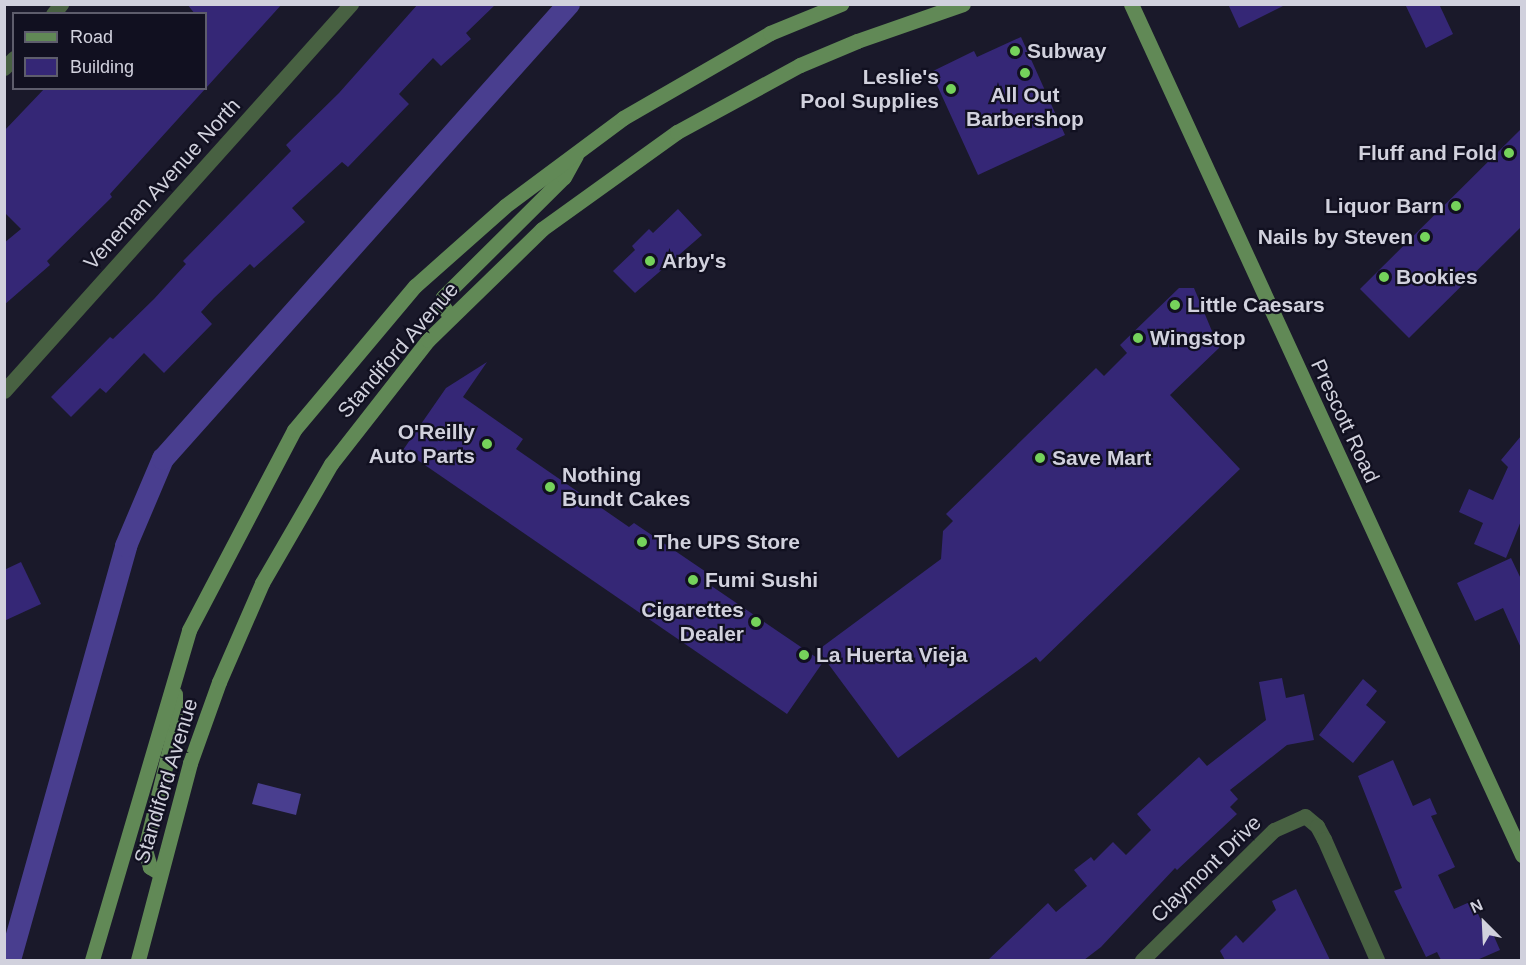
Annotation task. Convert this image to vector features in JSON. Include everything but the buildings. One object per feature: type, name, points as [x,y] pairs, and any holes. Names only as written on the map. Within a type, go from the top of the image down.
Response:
[{"type":"main road","name":"Standiford Avenue","points":[[92,960],[189,630],[294,430],[415,286],[505,206],[623,118],[770,33],[842,4]]},
{"type":"main road","name":"Standiford Avenue","points":[[138,960],[190,763],[231,651],[262,583],[352,434],[451,317],[542,229],[677,132],[800,65],[857,41],[963,4]]},
{"type":"main road","name":"Prescott Road","points":[[1131,4],[1521,855]]},
{"type":"main road","points":[[451,317],[442,305],[443,297],[564,177],[578,151]]},
{"type":"main road","points":[[160,873],[147,861],[145,849],[176,728],[174,682]]},
{"type":"street","name":"Veneman Avenue North","points":[[4,392],[351,4]]},
{"type":"street","name":"Claymont Drive","points":[[1142,960],[1274,830],[1305,816],[1317,826],[1324,839],[1377,960]]},
{"type":"shaded area","points":[[258,783],[301,794],[296,815],[252,804]]},
{"type":"waterway","points":[[10,960],[126,546],[163,459],[569,4]]},
{"type":"place","name":"Subway","points":[[1015,51]]},
{"type":"place","name":"All Out Barbershop","points":[[1025,73]]},
{"type":"place","name":"Leslie's Pool Supplies","points":[[951,89]]},
{"type":"place","name":"Fluff and Fold","points":[[1509,153]]},
{"type":"place","name":"Liquor Barn","points":[[1456,206]]},
{"type":"place","name":"Nails by Steven","points":[[1425,237]]},
{"type":"place","name":"Arby's","points":[[650,261]]},
{"type":"place","name":"Bookies","points":[[1384,277]]},
{"type":"place","name":"Little Caesars","points":[[1175,305]]},
{"type":"place","name":"Wingstop","points":[[1138,338]]},
{"type":"place","name":"O'Reilly Auto Parts","points":[[487,444]]},
{"type":"place","name":"Save Mart","points":[[1040,458]]},
{"type":"place","name":"Nothing Bundt Cakes","points":[[550,487]]},
{"type":"place","name":"The UPS Store","points":[[642,542]]},
{"type":"place","name":"Fumi Sushi","points":[[693,580]]},
{"type":"place","name":"Cigarettes Dealer","points":[[756,622]]},
{"type":"place","name":"La Huerta Vieja","points":[[804,655]]}]
